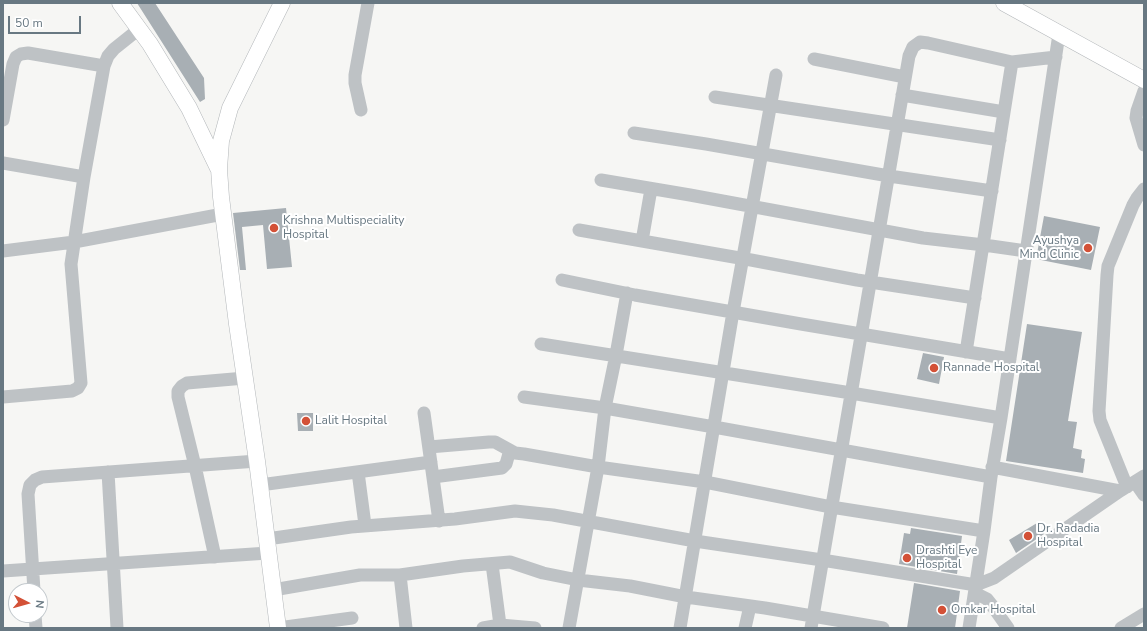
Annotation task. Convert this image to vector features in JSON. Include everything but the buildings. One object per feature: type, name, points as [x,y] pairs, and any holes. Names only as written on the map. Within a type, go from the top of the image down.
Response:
[{"type":"main road","points":[[120,3],[150,44],[189,108],[219,169]]},
{"type":"main road","points":[[278,628],[257,461],[237,324],[223,214],[219,169],[221,141],[230,108],[282,3]]},
{"type":"main road","points":[[1004,3],[1144,80]]},
{"type":"street","points":[[361,110],[355,83],[355,75],[368,3]]},
{"type":"street","points":[[3,397],[72,391],[78,388],[81,383],[71,264],[84,177],[104,66],[108,56],[114,48],[139,29]]},
{"type":"street","points":[[969,628],[1059,34]]},
{"type":"street","points":[[812,622],[909,56],[913,47],[920,42],[1012,62],[1056,57]]},
{"type":"street","points":[[3,120],[13,64],[16,57],[21,54],[28,53],[104,66]]},
{"type":"street","points":[[814,59],[905,77]]},
{"type":"street","points":[[966,352],[1012,62]]},
{"type":"street","points":[[680,628],[776,75]]},
{"type":"street","points":[[1144,91],[1136,118],[1144,145]]},
{"type":"street","points":[[902,95],[1004,112]]},
{"type":"street","points":[[715,98],[1000,140]]},
{"type":"street","points":[[634,133],[889,176],[992,191]]},
{"type":"street","points":[[3,163],[84,177]]},
{"type":"street","points":[[601,180],[923,238],[1026,251]]},
{"type":"street","points":[[642,241],[651,189]]},
{"type":"street","points":[[1144,190],[1133,205],[1108,266],[1106,275],[1099,411],[1100,420],[1132,484],[1144,495]]},
{"type":"street","points":[[3,251],[74,242],[223,214]]},
{"type":"street","points":[[579,230],[744,258],[870,282],[974,298]]},
{"type":"street","points":[[562,280],[734,312],[1010,359]]},
{"type":"street","points":[[570,628],[598,467],[605,408],[627,293]]},
{"type":"street","points":[[541,344],[724,372],[1001,418]]},
{"type":"street","points":[[215,557],[178,397],[178,391],[187,383],[245,378]]},
{"type":"street","points":[[524,397],[605,408],[841,450],[992,472],[1132,484]]},
{"type":"street","points":[[424,413],[439,520]]},
{"type":"street","points":[[429,447],[495,442],[515,453],[598,467],[705,482],[831,507],[984,531]]},
{"type":"street","points":[[433,477],[502,468],[506,464],[510,450]]},
{"type":"street","points":[[34,583],[28,494],[30,485],[35,480],[42,477],[257,461]]},
{"type":"street","points":[[260,485],[431,462]]},
{"type":"street","points":[[108,472],[117,628]]},
{"type":"street","points":[[358,472],[365,526]]},
{"type":"street","points":[[975,589],[994,578],[1132,484]]},
{"type":"street","points":[[3,571],[215,557],[351,526],[455,519],[515,511],[553,515],[695,541],[822,560],[975,589],[991,604],[1008,628]]},
{"type":"street","points":[[273,590],[360,575],[400,575],[462,566],[510,562],[543,573],[578,580],[630,586],[686,597],[750,606],[812,622],[883,628]]},
{"type":"street","points":[[492,564],[500,625]]},
{"type":"street","points":[[400,575],[406,628]]},
{"type":"street","points":[[745,628],[750,606]]},
{"type":"street","points":[[1121,628],[1144,614]]},
{"type":"street","points":[[278,628],[352,618]]},
{"type":"street","points":[[483,628],[500,625],[535,628]]},
{"type":"place","name":"Krishna Multispeciality Hospital","points":[[274,228]]},
{"type":"place","name":"Ayushya Mind Clinic","points":[[1088,248]]},
{"type":"place","name":"Rannade Hospital","points":[[934,368]]},
{"type":"place","name":"Lalit Hospital","points":[[306,421]]},
{"type":"place","name":"Dr. Radadia Hospital","points":[[1028,536]]},
{"type":"place","name":"Drashti Eye Hospital","points":[[907,558]]},
{"type":"place","name":"Omkar Hospital","points":[[942,610]]}]
